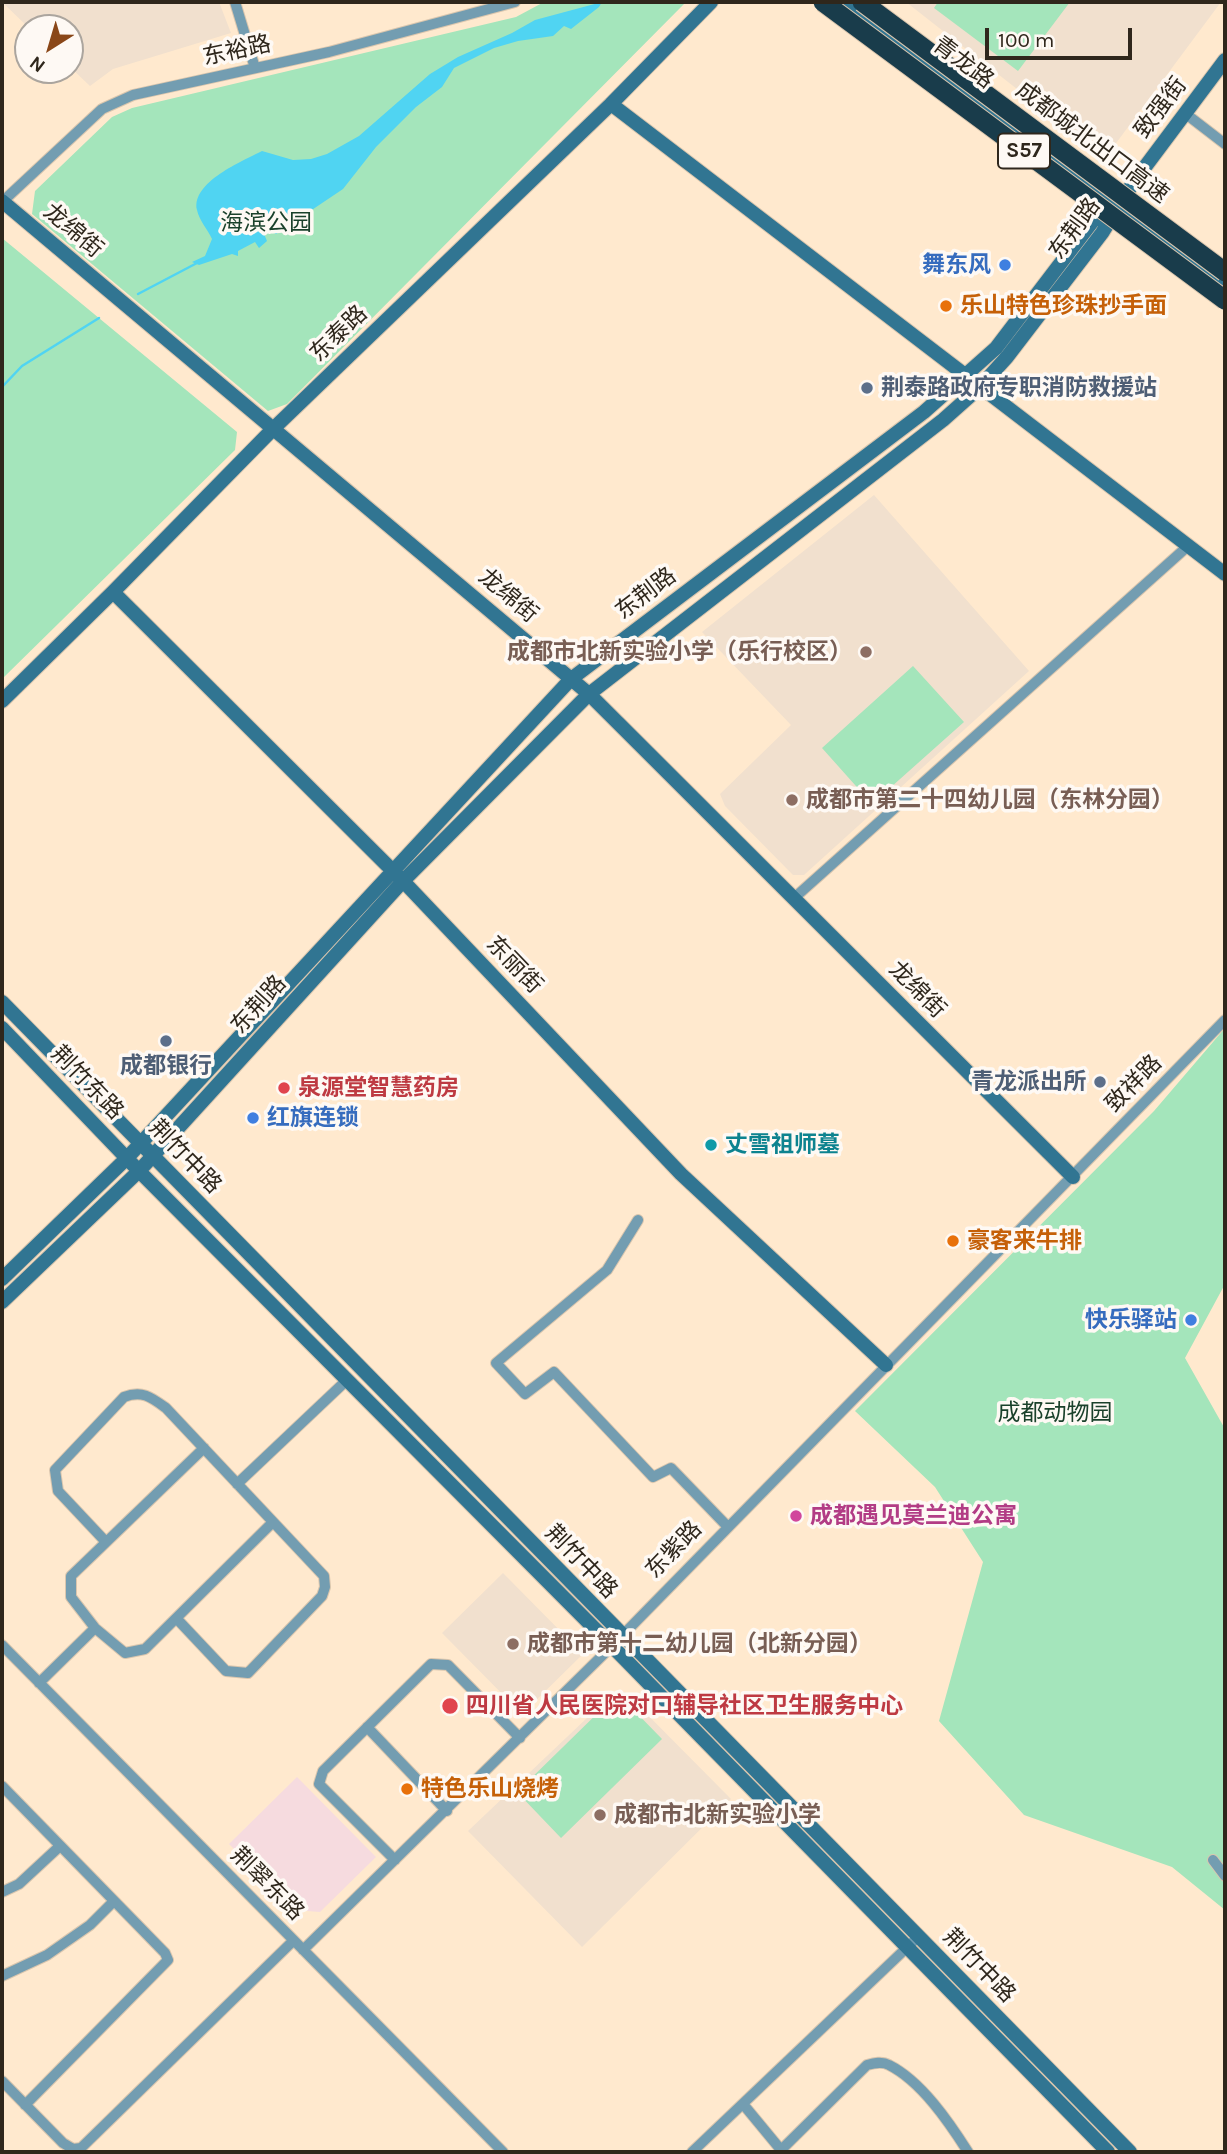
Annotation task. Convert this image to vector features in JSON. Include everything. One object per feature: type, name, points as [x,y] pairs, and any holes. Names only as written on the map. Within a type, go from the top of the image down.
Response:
[{"type":"highway","name":"成都城北出口高速","points":[[823,2],[1225,300]]},
{"type":"highway","name":"成都城北出口高速","points":[[862,2],[1225,272]]},
{"type":"street","points":[[235,2],[255,68]]},
{"type":"street","name":"东裕路","points":[[2,202],[102,109],[133,95],[329,52],[515,2]]},
{"type":"street","name":"东泰路","points":[[2,701],[114,593],[274,428],[611,104],[710,2]]},
{"type":"street","name":"青龙路","points":[[842,2],[1225,287]]},
{"type":"street","name":"致强街","points":[[1133,183],[1225,61]]},
{"type":"street","points":[[611,104],[1225,575]]},
{"type":"street","points":[[1186,114],[1225,144]]},
{"type":"street","name":"东荆路","points":[[2,1302],[139,1171],[571,679],[924,412],[965,377],[996,348],[1093,222],[1115,205],[1133,183]]},
{"type":"street","name":"龙绵街","points":[[2,202],[589,694],[1073,1177]]},
{"type":"street","name":"东荆路","points":[[2,1279],[127,1158],[398,876],[589,694],[943,420],[979,388],[1007,357],[1102,233],[1115,205]]},
{"type":"street","points":[[793,899],[1188,546]]},
{"type":"street","name":"东丽街","points":[[114,593],[398,876],[681,1174],[886,1365]]},
{"type":"street","name":"荆竹中路","points":[[2,1002],[616,1641],[913,1942],[1129,2152]]},
{"type":"street","name":"致祥路","points":[[1073,1177],[1225,1020]]},
{"type":"street","name":"荆竹东路","points":[[2,1028],[139,1171]]},
{"type":"street","name":"荆竹中路","points":[[139,1171],[348,1380],[616,1641]]},
{"type":"street","name":"东紫路","points":[[303,1950],[520,1738],[1073,1177]]},
{"type":"street","points":[[638,1220],[607,1270],[496,1363],[525,1394],[554,1372],[653,1476],[671,1468],[727,1526]]},
{"type":"street","points":[[237,1485],[348,1380]]},
{"type":"street","points":[[105,1541],[58,1491],[55,1469],[124,1397],[136,1392],[153,1398],[166,1408],[324,1576],[322,1596],[248,1673],[226,1671],[177,1619]]},
{"type":"street","points":[[204,1448],[71,1576],[71,1597],[95,1628],[124,1653],[145,1649],[272,1523]]},
{"type":"street","points":[[39,1684],[95,1628]]},
{"type":"street","name":"荆翠东路","points":[[2,1645],[503,2152]]},
{"type":"street","points":[[395,1860],[319,1784],[323,1771],[431,1664],[448,1665],[520,1738]]},
{"type":"street","points":[[367,1727],[447,1811]]},
{"type":"street","points":[[2,1786],[165,1953],[168,1960],[25,2105]]},
{"type":"street","points":[[2,1892],[19,1884],[60,1846]]},
{"type":"street","points":[[1213,1860],[1225,1876]]},
{"type":"street","points":[[2,1976],[47,1955],[90,1926],[114,1901]]},
{"type":"street","points":[[2,2081],[64,2143],[73,2149],[81,2148],[293,1941]]},
{"type":"street","points":[[692,2152],[913,1942]]},
{"type":"street","name":"荆竹中路","points":[[913,1942],[1108,2152]]},
{"type":"street","points":[[743,2104],[780,2151],[867,2065],[877,2062],[887,2064],[909,2079],[944,2115],[968,2152]]},
{"type":"shaded area","points":[[2,2],[219,2],[231,33],[113,69],[90,86],[84,80],[84,14],[14,14]]},
{"type":"shaded area","points":[[906,2],[1221,2],[1105,158]]},
{"type":"shaded area","name":"成都市北新实验小学（乐行校区）","points":[[874,495],[1029,671],[804,875],[793,875],[725,806],[720,794],[791,725],[702,632]]},
{"type":"shaded area","name":"成都市第十二幼儿园（北新分园）","points":[[503,1573],[583,1654],[522,1714],[442,1633]]},
{"type":"shaded area","name":"成都市北新实验小学","points":[[625,1692],[731,1799],[582,1947],[468,1831],[608,1698]]},
{"type":"shaded area","points":[[297,1777],[376,1857],[320,1912],[294,1910],[229,1844]]},
{"type":"green space","name":"海滨公园","points":[[544,2],[686,2],[287,404],[268,411],[32,214],[35,191],[112,117],[132,108],[516,17]]},
{"type":"green space","points":[[938,2],[1070,2],[1018,71],[934,8]]},
{"type":"green space","points":[[2,238],[237,432],[235,450],[2,679]]},
{"type":"green space","points":[[913,666],[964,722],[872,804],[822,748]]},
{"type":"green space","name":"成都动物园","points":[[1225,1028],[1225,1284],[1185,1358],[1225,1429],[1225,1910],[1172,1867],[1024,1815],[939,1721],[983,1562],[935,1487],[855,1411],[1154,1111]]},
{"type":"green space","points":[[623,1699],[662,1739],[561,1838],[517,1792],[609,1702]]},
{"type":"water","points":[[602,2],[571,29],[564,26],[553,36],[494,48],[454,68],[442,87],[416,107],[376,147],[343,189],[276,234],[262,229],[267,241],[259,248],[255,242],[238,251],[238,256],[232,254],[199,265],[192,262],[205,256],[212,239],[198,214],[197,200],[202,190],[220,174],[262,151],[293,160],[311,159],[327,154],[359,136],[430,74],[458,57],[535,20]]},
{"type":"waterway","points":[[138,294],[197,263]]},
{"type":"waterway","points":[[2,387],[22,366],[99,318]]},
{"type":"place","name":"舞东风","points":[[1005,265]]},
{"type":"place","name":"乐山特色珍珠抄手面","points":[[946,306]]},
{"type":"place","name":"荆泰路政府专职消防救援站","points":[[867,388]]},
{"type":"place","name":"成都市北新实验小学（乐行校区）","points":[[866,652]]},
{"type":"place","name":"成都市第二十四幼儿园（东林分园）","points":[[792,800]]},
{"type":"place","name":"成都银行","points":[[166,1041]]},
{"type":"place","name":"青龙派出所","points":[[1100,1082]]},
{"type":"place","name":"泉源堂智慧药房","points":[[284,1088]]},
{"type":"place","name":"红旗连锁","points":[[253,1118]]},
{"type":"place","name":"丈雪祖师墓","points":[[711,1145]]},
{"type":"place","name":"豪客来牛排","points":[[953,1241]]},
{"type":"place","name":"快乐驿站","points":[[1191,1320]]},
{"type":"place","name":"成都遇见莫兰迪公寓","points":[[796,1516]]},
{"type":"place","name":"成都市第十二幼儿园（北新分园）","points":[[513,1644]]},
{"type":"place","name":"四川省人民医院对口辅导社区卫生服务中心","points":[[450,1706]]},
{"type":"place","name":"特色乐山烧烤","points":[[407,1789]]},
{"type":"place","name":"成都市北新实验小学","points":[[600,1815]]}]
